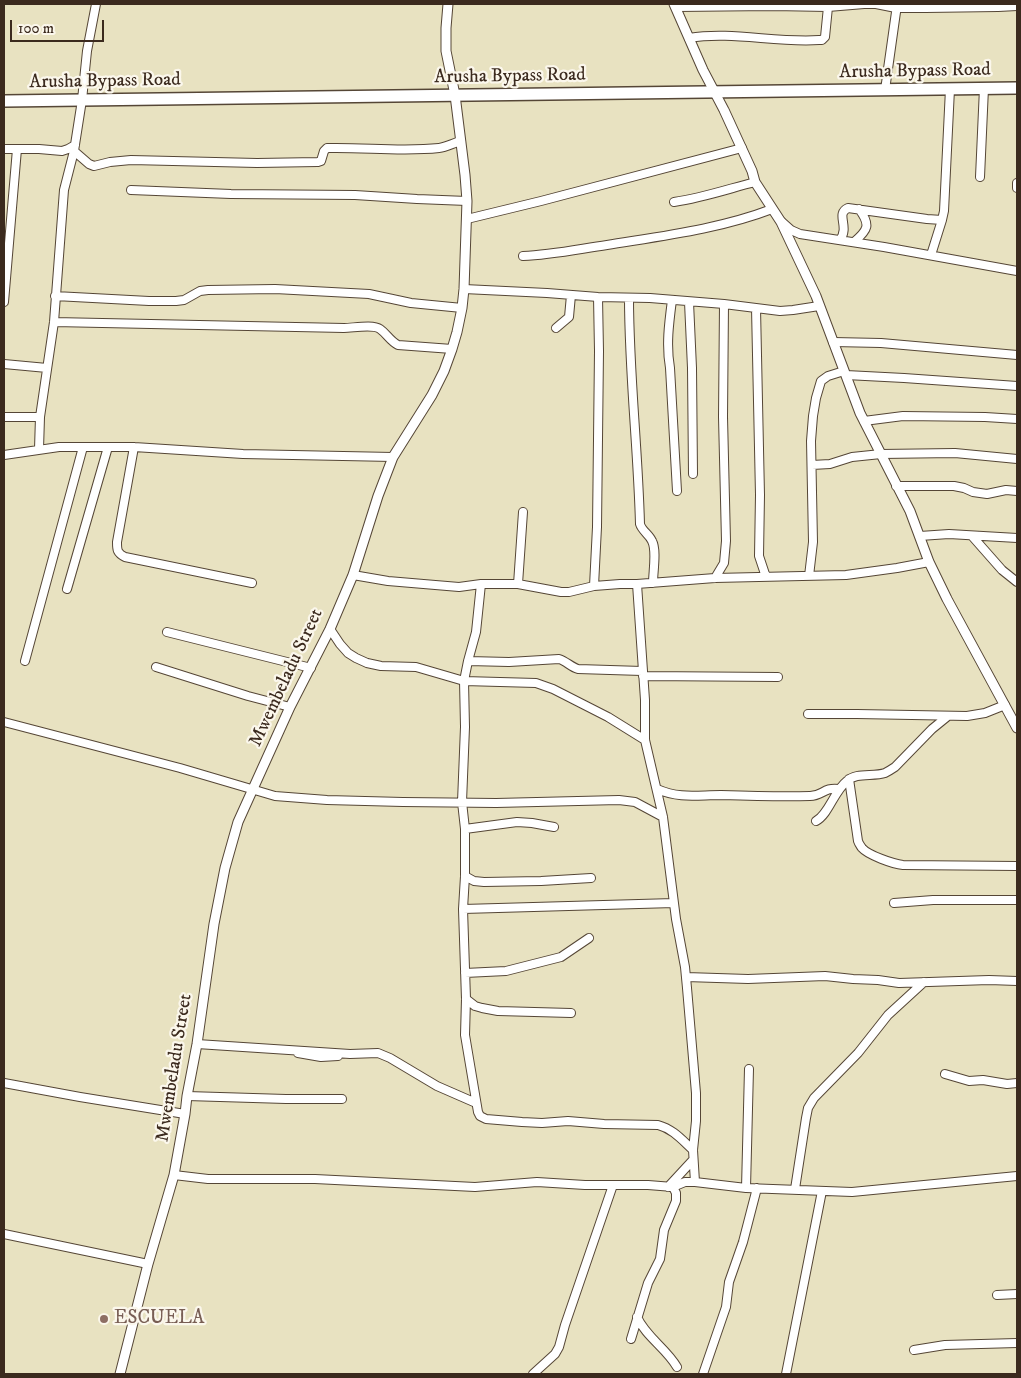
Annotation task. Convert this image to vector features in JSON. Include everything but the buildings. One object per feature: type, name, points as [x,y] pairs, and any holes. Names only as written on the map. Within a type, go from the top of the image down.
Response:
[{"type":"main road","name":"Arusha Bypass Road","points":[[4,101],[1017,88]]},
{"type":"street","points":[[39,449],[40,417],[54,322],[64,190],[74,148],[82,100],[87,51],[96,4]]},
{"type":"street","name":"Mwembeladu Street","points":[[120,1374],[148,1264],[174,1175],[197,1044],[214,924],[225,868],[238,822],[290,707],[330,629],[353,575],[378,496],[393,457],[444,371],[452,349],[462,308],[467,201],[455,95],[446,51],[448,4]]},
{"type":"street","points":[[1017,6],[998,8],[876,4],[828,7],[675,5],[703,70],[742,148],[755,182],[779,219],[819,306],[860,413],[910,511],[929,562],[1017,728]]},
{"type":"street","points":[[885,90],[896,6]]},
{"type":"street","points":[[689,38],[714,35],[805,41],[819,40],[825,37],[828,7]]},
{"type":"street","points":[[980,177],[984,88]]},
{"type":"street","points":[[931,255],[942,220],[950,89]]},
{"type":"street","points":[[74,148],[89,164],[94,166],[131,160],[257,163],[318,162],[321,161],[324,150],[327,148],[410,150],[442,148],[461,141]]},
{"type":"street","points":[[4,149],[62,151],[74,148]]},
{"type":"street","points":[[467,219],[742,148]]},
{"type":"street","points":[[4,302],[17,149]]},
{"type":"street","points":[[674,202],[706,196],[755,182]]},
{"type":"street","points":[[1017,183],[1017,188]]},
{"type":"street","points":[[131,190],[231,194],[355,195],[467,201]]},
{"type":"street","points":[[840,240],[844,232],[843,210],[848,208],[942,220]]},
{"type":"street","points":[[523,256],[561,253],[678,233],[740,220],[772,209]]},
{"type":"street","points":[[854,242],[867,228],[866,219],[859,209]]},
{"type":"street","points":[[779,219],[791,230],[800,234],[1017,271]]},
{"type":"street","points":[[464,289],[672,300],[780,310],[819,306]]},
{"type":"street","points":[[55,296],[176,301],[184,300],[200,291],[208,290],[275,290],[369,294],[411,303],[462,308]]},
{"type":"street","points":[[556,328],[569,317],[571,295]]},
{"type":"street","points":[[594,586],[597,527],[598,297]]},
{"type":"street","points":[[629,298],[630,353],[640,524],[654,547],[653,583]]},
{"type":"street","points":[[672,300],[668,331],[668,355],[677,491]]},
{"type":"street","points":[[689,302],[693,474]]},
{"type":"street","points":[[715,578],[724,563],[726,541],[723,417],[724,304]]},
{"type":"street","points":[[756,308],[760,503],[759,556],[766,577]]},
{"type":"street","points":[[54,322],[335,328],[373,326],[379,328],[392,342],[398,345],[452,349]]},
{"type":"street","points":[[833,342],[881,343],[1017,355]]},
{"type":"street","points":[[4,364],[47,368]]},
{"type":"street","points":[[809,576],[813,542],[811,441],[816,398],[821,382],[828,376],[845,373],[1017,386]]},
{"type":"street","points":[[864,421],[903,416],[1017,419]]},
{"type":"street","points":[[4,417],[40,417]]},
{"type":"street","points":[[4,455],[59,447],[134,447],[243,454],[393,457]]},
{"type":"street","points":[[25,661],[83,447]]},
{"type":"street","points":[[67,588],[108,447]]},
{"type":"street","points":[[134,447],[117,542],[119,554],[124,557],[252,583]]},
{"type":"street","points":[[812,465],[830,464],[852,457],[881,454],[954,453],[1017,459]]},
{"type":"street","points":[[896,486],[954,486],[987,494],[1006,490],[1017,491]]},
{"type":"street","points":[[518,584],[524,512]]},
{"type":"street","points":[[920,536],[949,534],[1017,538]]},
{"type":"street","points":[[972,536],[1002,570],[1017,582]]},
{"type":"street","points":[[353,575],[388,581],[459,587],[481,584],[518,584],[560,592],[578,591],[594,586],[715,578],[846,576],[929,562]]},
{"type":"street","points":[[481,584],[476,632],[464,681],[465,727],[462,802],[465,829],[463,910],[466,999],[465,1035],[476,1104],[480,1116],[486,1119],[542,1123],[568,1121],[658,1125],[674,1132],[693,1150]]},
{"type":"street","points":[[637,584],[645,700],[645,740],[663,817],[686,977],[696,1093],[693,1150],[695,1182]]},
{"type":"street","points":[[330,629],[348,653],[367,663],[380,666],[416,667],[464,681],[536,683],[553,689],[608,717],[645,740]]},
{"type":"street","points":[[167,632],[311,668]]},
{"type":"street","points":[[468,661],[517,662],[553,659],[564,661],[573,668],[578,669],[642,674],[778,677]]},
{"type":"street","points":[[156,667],[290,707]]},
{"type":"street","points":[[808,714],[967,716],[985,713],[1005,704]]},
{"type":"street","points":[[816,821],[821,818],[839,789],[849,779],[889,771],[948,716]]},
{"type":"street","points":[[4,722],[180,768],[275,796],[327,800],[487,803],[619,800],[635,802],[663,817]]},
{"type":"street","points":[[849,779],[858,841],[860,847],[865,851],[893,863],[903,865],[1017,866]]},
{"type":"street","points":[[657,789],[683,796],[814,796],[827,789],[839,789]]},
{"type":"street","points":[[465,829],[517,822],[554,827]]},
{"type":"street","points":[[465,876],[474,881],[484,882],[591,878]]},
{"type":"street","points":[[894,903],[933,900],[1017,900]]},
{"type":"street","points":[[463,910],[674,904]]},
{"type":"street","points":[[465,973],[506,971],[561,957],[588,938]]},
{"type":"street","points":[[686,977],[748,979],[825,976],[899,983],[1017,981]]},
{"type":"street","points":[[795,1189],[808,1108],[814,1098],[858,1053],[888,1016],[924,982]]},
{"type":"street","points":[[466,999],[475,1006],[490,1010],[571,1013]]},
{"type":"street","points":[[197,1044],[385,1055],[437,1086],[476,1104]]},
{"type":"street","points":[[746,1188],[749,1069]]},
{"type":"street","points":[[945,1074],[969,1081],[983,1080],[1017,1084]]},
{"type":"street","points":[[4,1083],[80,1098],[185,1114]]},
{"type":"street","points":[[187,1096],[342,1099]]},
{"type":"street","points":[[670,1187],[693,1160]]},
{"type":"street","points":[[174,1175],[208,1180],[315,1179],[475,1186],[537,1182],[670,1187],[685,1182],[695,1182],[746,1188],[822,1191],[873,1190],[1017,1176]]},
{"type":"street","points":[[532,1374],[555,1354],[559,1347],[613,1185]]},
{"type":"street","points":[[631,1339],[648,1283],[660,1259],[664,1230],[676,1201],[676,1193],[670,1187]]},
{"type":"street","points":[[703,1374],[726,1307],[729,1282],[743,1242],[757,1188]]},
{"type":"street","points":[[786,1374],[822,1191]]},
{"type":"street","points":[[4,1234],[148,1264]]},
{"type":"street","points":[[997,1295],[1017,1294]]},
{"type":"street","points":[[637,1317],[644,1330],[677,1367]]},
{"type":"street","points":[[914,1350],[946,1345],[1017,1342]]},
{"type":"place","name":"ESCUELA","points":[[104,1319]]}]
